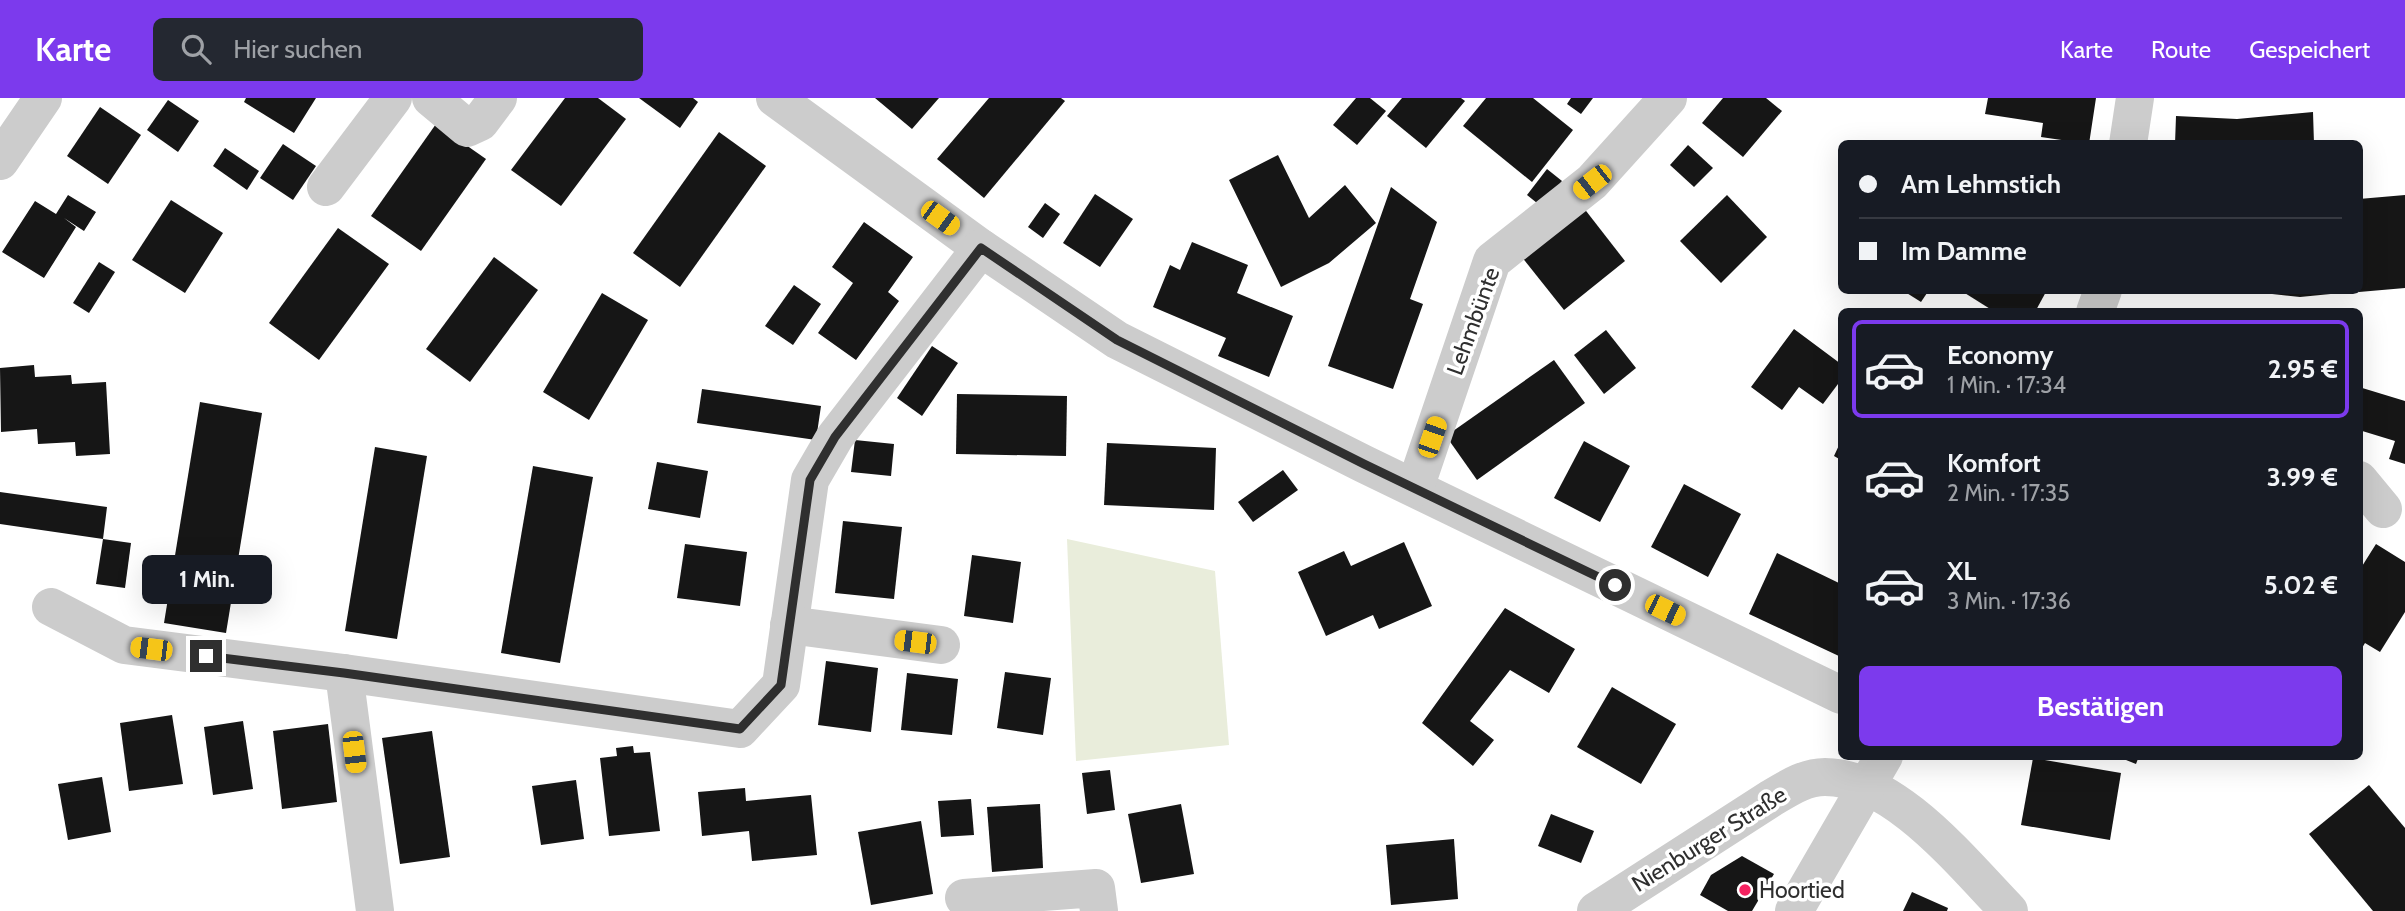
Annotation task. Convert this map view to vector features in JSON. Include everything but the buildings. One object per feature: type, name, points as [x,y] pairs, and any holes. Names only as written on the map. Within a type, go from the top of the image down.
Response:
[{"type":"street","points":[[0,161],[43,98]]},
{"type":"street","points":[[327,187],[393,98]]},
{"type":"street","points":[[431,98],[467,128],[480,122],[498,98]]},
{"type":"street","points":[[775,98],[981,248],[1117,340],[1838,694]]},
{"type":"street","name":"Lehmbünte","points":[[1415,488],[1492,261],[1592,182],[1668,98]]},
{"type":"street","points":[[2129,140],[2135,98]]},
{"type":"street","points":[[51,607],[124,645],[740,729],[781,685],[810,480],[835,437],[981,248]]},
{"type":"street","points":[[2363,486],[2383,509]]},
{"type":"street","points":[[789,625],[941,645]]},
{"type":"street","points":[[344,673],[375,911]]},
{"type":"street","points":[[1794,911],[1875,771],[1907,810],[2009,911]]},
{"type":"street","name":"Nienburger Straße","points":[[1596,911],[1800,782],[1875,771]]},
{"type":"street","points":[[964,898],[1096,888],[1100,911]]},
{"type":"green space","points":[[1067,539],[1215,571],[1229,745],[1076,761]]},
{"type":"place","name":"Hoortied","points":[[1745,890]]},
{"type":"route","points":[[206,656],[740,729],[781,685],[810,480],[835,437],[981,248],[1117,340],[1364,464],[1615,585]]}]
